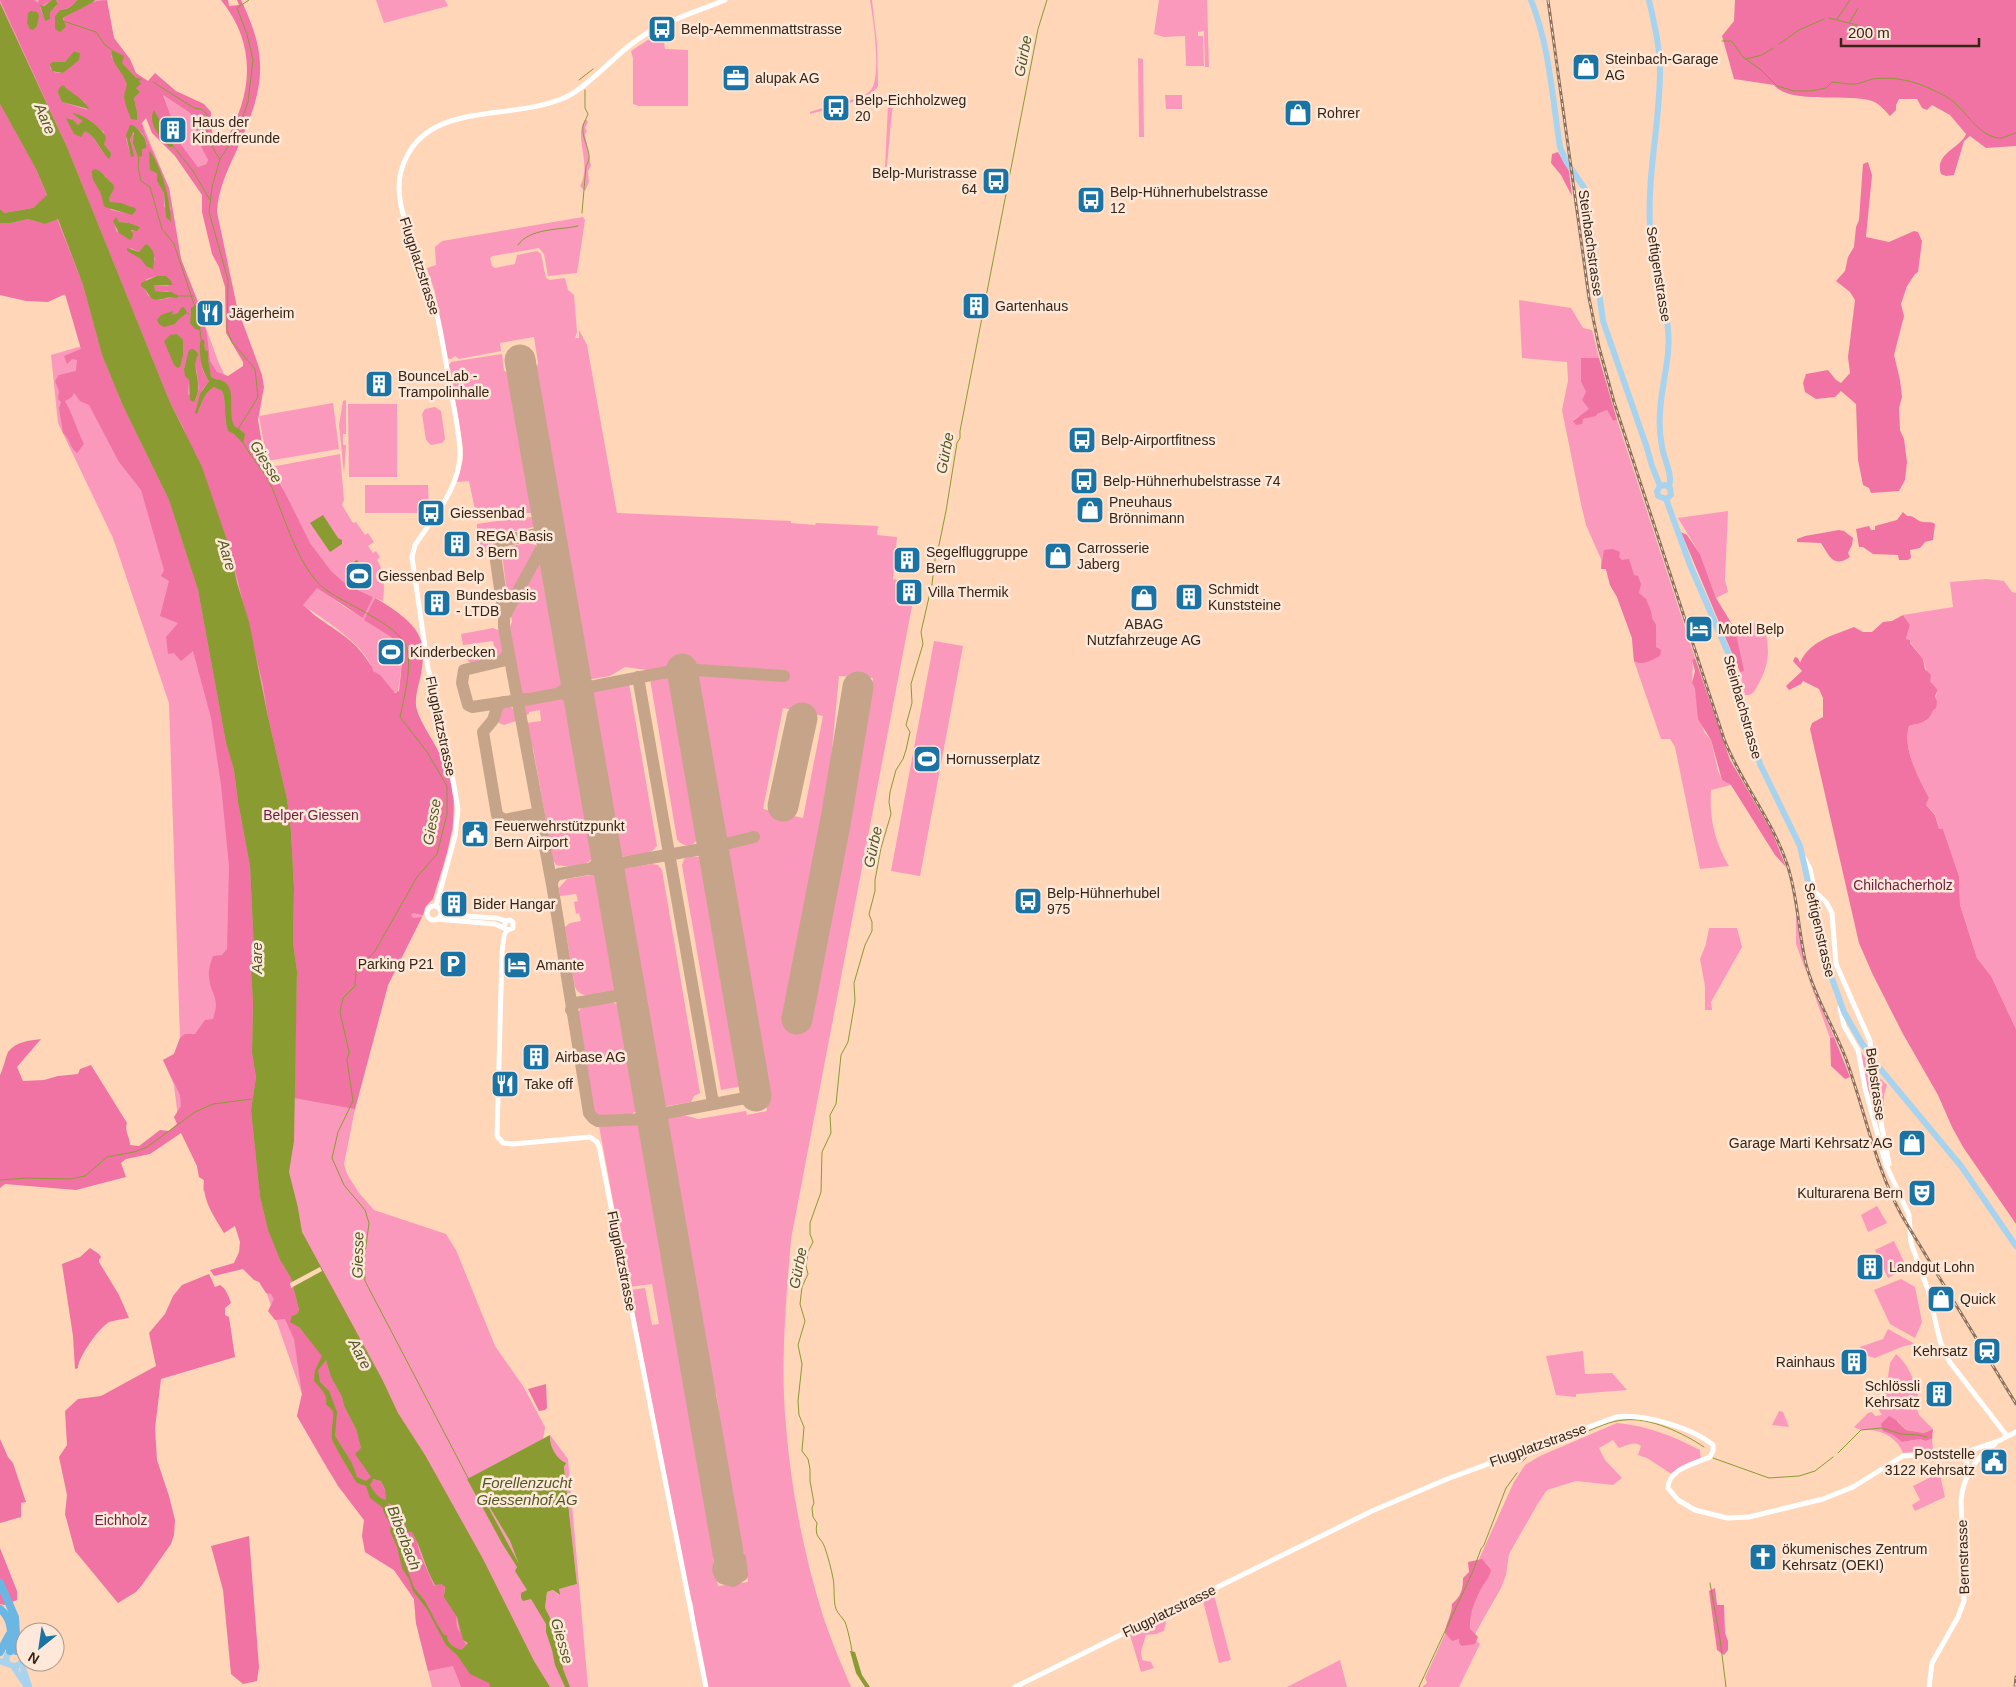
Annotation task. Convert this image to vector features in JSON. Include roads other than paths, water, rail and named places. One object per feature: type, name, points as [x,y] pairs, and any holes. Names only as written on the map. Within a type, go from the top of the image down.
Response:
[{"type":"highway","points":[[0,1583],[15,1617],[7,1653]]},
{"type":"highway","points":[[0,1609],[8,1619],[10,1630],[7,1653]]},
{"type":"main road","name":"Steinbachstrasse","points":[[1531,0],[1540,22],[1549,61],[1559,141],[1566,161],[1585,189],[1603,322],[1660,486],[1657,491],[1658,496],[1666,499],[1690,565],[1732,662],[1750,734],[1760,764],[1794,832],[1804,857]]},
{"type":"main road","name":"Seftigenstrasse","points":[[1648,0],[1660,63],[1660,91],[1651,191],[1650,226],[1652,249],[1668,332],[1668,358],[1661,399],[1660,422],[1662,451],[1671,480],[1669,487]]},
{"type":"main road","points":[[1660,486],[1665,485],[1669,487],[1671,493],[1666,499]]},
{"type":"main road","name":"Seftigenstrasse","points":[[1804,857],[1826,962],[1839,1002],[1854,1032],[1868,1053],[1961,1166],[2016,1246]]},
{"type":"main road","points":[[7,1653],[11,1664],[28,1687]]},
{"type":"main road","points":[[0,1661],[15,1663]]},
{"type":"main road","points":[[24,1672],[28,1687]]},
{"type":"street","name":"Flugplatzstrasse","points":[[436,906],[453,844],[458,809],[450,763],[428,668],[412,557],[415,546],[454,481],[460,466],[460,452],[438,316],[431,290],[401,204],[399,186],[401,171],[406,157],[415,144],[425,134],[440,125],[558,100],[585,86],[624,50],[650,32],[725,0]]},
{"type":"street","name":"Belpstrasse","points":[[1804,857],[1810,869],[1815,892],[1826,902],[1832,913],[1836,964],[1870,1041],[1879,1117],[1891,1177]]},
{"type":"street","points":[[436,906],[447,915],[497,918],[505,926],[431,919],[428,914],[429,908],[436,906]]},
{"type":"street","points":[[436,919],[440,916],[441,912]]},
{"type":"street","name":"Flugplatzstrasse","points":[[505,926],[502,952],[496,1136],[502,1143],[513,1144],[590,1137],[599,1146],[706,1687]]},
{"type":"street","name":"Belpstrasse","points":[[1839,1002],[1844,1026],[1858,1050],[1865,1088],[1891,1177],[1909,1215],[1910,1239],[1924,1278],[1938,1333],[1946,1355],[2007,1436]]},
{"type":"street","name":"Flugplatzstrasse","points":[[1015,1687],[1372,1511],[1447,1479],[1616,1417],[1643,1416],[1666,1423],[1704,1439],[1713,1445],[1714,1451],[1710,1457],[1686,1467],[1673,1475],[1668,1488],[1678,1500],[1695,1510],[1727,1518],[1749,1517],[1823,1499],[1854,1487],[1903,1456],[1966,1452],[2000,1440]]},
{"type":"street","name":"Bernstrasse","points":[[1928,1687],[1932,1663],[1958,1617],[1964,1601],[1961,1501],[1968,1472],[1978,1458],[2000,1440],[2016,1432]]},
{"type":"street","points":[[1966,1452],[1968,1472]]},
{"type":"water","points":[[52,0],[56,0],[58,4],[50,12],[50,19],[45,21],[40,5],[44,6]]},
{"type":"water","points":[[77,0],[95,0],[64,17],[66,27],[60,32],[55,29],[55,16],[60,10],[70,7]]},
{"type":"water","name":"Aare","points":[[0,3],[67,147],[169,400],[202,467],[230,549],[237,583],[249,622],[287,799],[291,832],[294,888],[293,943],[297,971],[294,1141],[289,1172],[302,1232],[382,1379],[398,1413],[425,1455],[483,1559],[534,1661],[550,1687],[490,1687],[489,1683],[470,1674],[457,1655],[446,1645],[427,1609],[413,1591],[409,1579],[402,1568],[397,1547],[390,1531],[391,1525],[383,1508],[370,1498],[366,1486],[357,1483],[333,1442],[333,1411],[326,1404],[325,1394],[314,1381],[315,1370],[322,1356],[299,1327],[290,1322],[292,1316],[297,1314],[299,1310],[291,1278],[280,1260],[268,1230],[260,1197],[251,1110],[256,1077],[252,1053],[253,1003],[251,970],[254,951],[250,866],[234,770],[226,743],[198,590],[169,500],[123,406],[102,355],[83,285],[58,219],[45,224],[28,219],[11,223],[0,223],[0,209],[4,213],[33,208],[47,195],[36,169],[0,104]],"holes":[[[326,1360],[331,1377],[356,1429],[361,1448],[355,1454],[371,1477],[366,1481],[357,1477],[352,1463],[335,1436],[337,1412],[329,1391],[320,1382],[318,1370]],[[373,1479],[381,1481],[385,1490],[386,1500],[379,1496],[370,1485]],[[388,1503],[400,1515],[407,1532],[412,1532],[435,1585],[442,1584],[445,1587],[444,1597],[457,1617],[463,1640],[468,1643],[461,1650],[449,1643],[447,1635],[444,1635],[425,1601],[414,1588],[403,1557],[402,1542],[394,1531],[395,1522],[388,1512]]]},
{"type":"water","points":[[31,11],[37,12],[39,15],[37,26],[33,30],[30,29],[27,23],[28,13]]},
{"type":"water","points":[[112,50],[124,56],[122,63],[136,78],[142,79],[139,81],[141,84],[136,88],[140,92],[134,98],[137,120],[131,119],[128,111],[124,97],[127,86],[126,82],[114,62]]},
{"type":"water","points":[[74,51],[80,53],[79,60],[63,73],[52,71],[50,64],[53,62],[65,62]]},
{"type":"water","points":[[63,85],[84,102],[89,109],[62,102],[58,93],[59,88]]},
{"type":"water","points":[[154,110],[174,147],[169,147],[153,125],[152,115]]},
{"type":"water","points":[[72,113],[87,119],[101,130],[106,138],[104,144],[111,153],[109,159],[89,133],[85,131],[81,137],[74,134],[66,118],[73,120],[78,125],[82,121]]},
{"type":"water","points":[[130,125],[136,127],[145,138],[146,148],[142,149],[142,156],[138,157],[133,143],[133,132],[130,139],[134,156],[131,157],[126,135]]},
{"type":"water","points":[[150,151],[165,185],[171,222],[166,217],[164,193],[157,181],[157,173],[150,170]]},
{"type":"water","points":[[95,169],[101,172],[113,184],[114,188],[109,199],[110,202],[121,203],[135,208],[136,210],[132,215],[105,207],[93,178],[92,171]]},
{"type":"water","points":[[116,217],[119,222],[140,227],[137,231],[131,230],[133,234],[130,240],[119,233],[113,221]]},
{"type":"water","points":[[146,244],[153,253],[153,269],[146,266],[141,259],[127,251],[127,248],[139,252]]},
{"type":"water","points":[[157,276],[166,276],[172,282],[172,285],[154,285],[155,291],[171,292],[179,296],[157,300],[151,298],[141,286],[141,283]]},
{"type":"water","points":[[195,305],[200,310],[202,316],[200,330],[195,329],[190,323],[191,308]]},
{"type":"water","points":[[184,307],[187,313],[175,324],[164,327],[159,324],[157,320],[161,315],[173,311],[172,315],[178,313]]},
{"type":"water","points":[[177,334],[183,340],[183,355],[180,367],[178,368],[174,365],[164,341],[170,335]]},
{"type":"water","points":[[201,339],[204,340],[205,350],[208,351],[211,377],[223,381],[230,390],[231,415],[235,427],[245,434],[243,443],[228,431],[222,391],[214,387],[210,389],[197,414],[195,413],[200,394],[209,381],[201,361]]},
{"type":"water","points":[[192,349],[198,354],[196,366],[198,389],[194,402],[190,400],[189,380],[185,376],[184,369],[189,350]]},
{"type":"water","points":[[323,515],[338,538],[342,540],[342,544],[330,552],[310,523]]},
{"type":"water","points":[[357,560],[367,575],[359,580],[349,565]]},
{"type":"water","name":"Forellenzucht Giessenhof AG","points":[[550,1435],[554,1451],[566,1463],[564,1467],[577,1584],[559,1589],[560,1595],[553,1590],[547,1592],[545,1608],[557,1632],[563,1669],[570,1687],[565,1687],[555,1665],[546,1632],[546,1624],[531,1599],[523,1601],[521,1598],[521,1593],[527,1590],[515,1571],[517,1567],[467,1479]],"holes":[[[487,1505],[510,1541],[519,1564]]]},
{"type":"water","points":[[850,1651],[855,1652],[862,1675],[870,1687],[865,1687],[856,1673]]},
{"type":"waterway","points":[[238,429],[258,397],[255,369],[232,342],[227,330],[228,280],[209,212],[212,187],[220,159],[238,131],[248,102],[253,60],[247,34],[237,8],[249,0]]},
{"type":"waterway","name":"Gürbe","points":[[852,1652],[846,1624],[835,1605],[833,1578],[827,1555],[816,1532],[817,1523],[813,1517],[812,1508],[814,1503],[810,1469],[808,1459],[802,1451],[804,1427],[799,1415],[798,1401],[802,1364],[798,1345],[805,1321],[800,1304],[802,1287],[808,1274],[806,1266],[808,1252],[813,1242],[810,1234],[810,1223],[821,1192],[822,1152],[831,1133],[830,1115],[836,1104],[841,1055],[848,1042],[855,1001],[854,983],[865,945],[872,931],[872,922],[869,914],[875,891],[875,880],[881,848],[891,814],[890,792],[896,770],[903,759],[910,732],[906,725],[912,703],[911,684],[923,644],[921,632],[932,584],[936,551],[946,511],[957,443],[960,438],[1038,29],[1047,0]]},
{"type":"waterway","points":[[1837,19],[1850,0]]},
{"type":"waterway","points":[[1850,22],[1858,8]]},
{"type":"waterway","points":[[1829,18],[1857,25]]},
{"type":"waterway","points":[[1779,44],[1799,30],[1824,19]]},
{"type":"waterway","name":"Giesse","points":[[63,21],[96,32],[105,45],[112,50]]},
{"type":"waterway","points":[[1722,41],[1731,41],[1743,57],[1761,70],[1777,86],[1794,91],[1811,91],[1826,88],[1832,82],[1851,84],[1873,79],[1893,78],[1923,85],[1950,99],[1979,129],[1993,137],[2001,138],[2016,133]]},
{"type":"waterway","points":[[1746,59],[1762,55],[1773,48]]},
{"type":"waterway","points":[[579,80],[593,69]]},
{"type":"waterway","points":[[153,82],[207,114],[209,138],[220,159]]},
{"type":"waterway","points":[[582,213],[586,166],[589,157],[583,132],[583,126],[588,114],[585,108],[585,90]]},
{"type":"waterway","points":[[174,147],[193,171],[210,200]]},
{"type":"waterway","name":"Giesse","points":[[139,155],[138,167],[141,181],[150,187],[162,229],[174,244],[195,307]]},
{"type":"waterway","points":[[518,245],[529,235],[578,226]]},
{"type":"waterway","points":[[179,296],[193,296]]},
{"type":"waterway","name":"Giesse","points":[[200,330],[201,339]]},
{"type":"waterway","name":"Giesse","points":[[243,442],[270,483],[293,541],[307,569],[316,581],[335,596],[371,615],[393,630],[406,646],[409,662],[406,691],[400,717],[427,752],[447,786],[447,814],[437,854],[417,877],[375,951],[356,971],[355,986],[343,998],[340,1012],[349,1052],[347,1060],[353,1101],[338,1132],[332,1158],[344,1185],[365,1210],[369,1223],[364,1261],[365,1281],[468,1478]]},
{"type":"waterway","points":[[0,1180],[26,1178],[70,1179],[85,1176],[107,1157],[134,1152],[147,1147],[195,1112],[213,1104],[252,1099]]},
{"type":"waterway","points":[[1583,1433],[1603,1425],[1624,1420],[1645,1421],[1666,1427],[1704,1447]]},
{"type":"waterway","points":[[1838,1453],[1861,1430],[1882,1428],[1901,1434],[1927,1437]]},
{"type":"waterway","points":[[1522,1462],[1532,1452],[1577,1435]]},
{"type":"waterway","points":[[1713,1458],[1769,1478],[1799,1476],[1815,1471],[1833,1457]]},
{"type":"waterway","points":[[1419,1687],[1473,1571],[1506,1488],[1517,1473]]},
{"type":"waterway","points":[[1710,1583],[1726,1687]]},
{"type":"railway","points":[[1548,0],[1589,298],[1599,347],[1614,402],[1724,739],[1739,771],[1773,832],[1787,864],[1791,876],[1803,952],[1810,977],[1846,1059],[1877,1159],[1893,1197],[1902,1216],[2016,1404]]},
{"type":"railway","points":[[2015,1687],[2016,1677]]},
{"type":"place","name":"Belp-Aemmenmattstrasse","points":[[662,29]]},
{"type":"place","name":"Steinbach-Garage AG","points":[[1586,67]]},
{"type":"place","name":"alupak AG","points":[[736,78]]},
{"type":"place","name":"Belp-Eichholzweg 20","points":[[836,108]]},
{"type":"place","name":"Rohrer","points":[[1298,113]]},
{"type":"place","name":"Haus der Kinderfreunde","points":[[173,130]]},
{"type":"place","name":"Belp-Muristrasse 64","points":[[996,181]]},
{"type":"place","name":"Belp-Hühnerhubelstrasse 12","points":[[1091,200]]},
{"type":"place","name":"Gartenhaus","points":[[976,306]]},
{"type":"place","name":"Jägerheim","points":[[210,313]]},
{"type":"place","name":"BounceLab - Trampolinhalle","points":[[379,384]]},
{"type":"place","name":"Belp-Airportfitness","points":[[1082,440]]},
{"type":"place","name":"Belp-Hühnerhubelstrasse 74","points":[[1084,481]]},
{"type":"place","name":"Pneuhaus Brönnimann","points":[[1090,510]]},
{"type":"place","name":"Giessenbad","points":[[431,513]]},
{"type":"place","name":"REGA Basis 3 Bern","points":[[457,544]]},
{"type":"place","name":"Carrosserie Jaberg","points":[[1058,556]]},
{"type":"place","name":"Segelfluggruppe Bern","points":[[907,560]]},
{"type":"place","name":"Giessenbad Belp","points":[[359,576]]},
{"type":"place","name":"Villa Thermik","points":[[909,592]]},
{"type":"place","name":"Schmidt Kunststeine","points":[[1189,597]]},
{"type":"place","name":"ABAG Nutzfahrzeuge AG","points":[[1144,598]]},
{"type":"place","name":"Bundesbasis - LTDB","points":[[437,603]]},
{"type":"place","name":"Motel Belp","points":[[1699,629]]},
{"type":"place","name":"Kinderbecken","points":[[391,652]]},
{"type":"place","name":"Hornusserplatz","points":[[927,759]]},
{"type":"place","name":"Feuerwehrstützpunkt Bern Airport","points":[[475,834]]},
{"type":"place","name":"Belp-Hühnerhubel 975","points":[[1028,901]]},
{"type":"place","name":"Bider Hangar","points":[[454,904]]},
{"type":"place","name":"Parking P21","points":[[453,964]]},
{"type":"place","name":"Amante","points":[[517,965]]},
{"type":"place","name":"Airbase AG","points":[[536,1057]]},
{"type":"place","name":"Take off","points":[[505,1084]]},
{"type":"place","name":"Garage Marti Kehrsatz AG","points":[[1912,1143]]},
{"type":"place","name":"Kulturarena Bern","points":[[1922,1193]]},
{"type":"place","name":"Landgut Lohn","points":[[1870,1267]]},
{"type":"place","name":"Quick","points":[[1941,1299]]},
{"type":"place","name":"Kehrsatz","points":[[1987,1351]]},
{"type":"place","name":"Rainhaus","points":[[1854,1362]]},
{"type":"place","name":"Schlössli Kehrsatz","points":[[1939,1394]]},
{"type":"place","name":"Poststelle 3122 Kehrsatz","points":[[1994,1462]]},
{"type":"place","name":"ökumenisches Zentrum Kehrsatz (OEKI)","points":[[1763,1557]]},
{"type":"park label","name":"Belper Giessen","points":[[311,815]]},
{"type":"park label","name":"Chilchacherholz","points":[[1903,885]]},
{"type":"park label","name":"Eichholz","points":[[121,1520]]},
{"type":"water label","name":"Biberbach","points":[[404,1538]]}]
